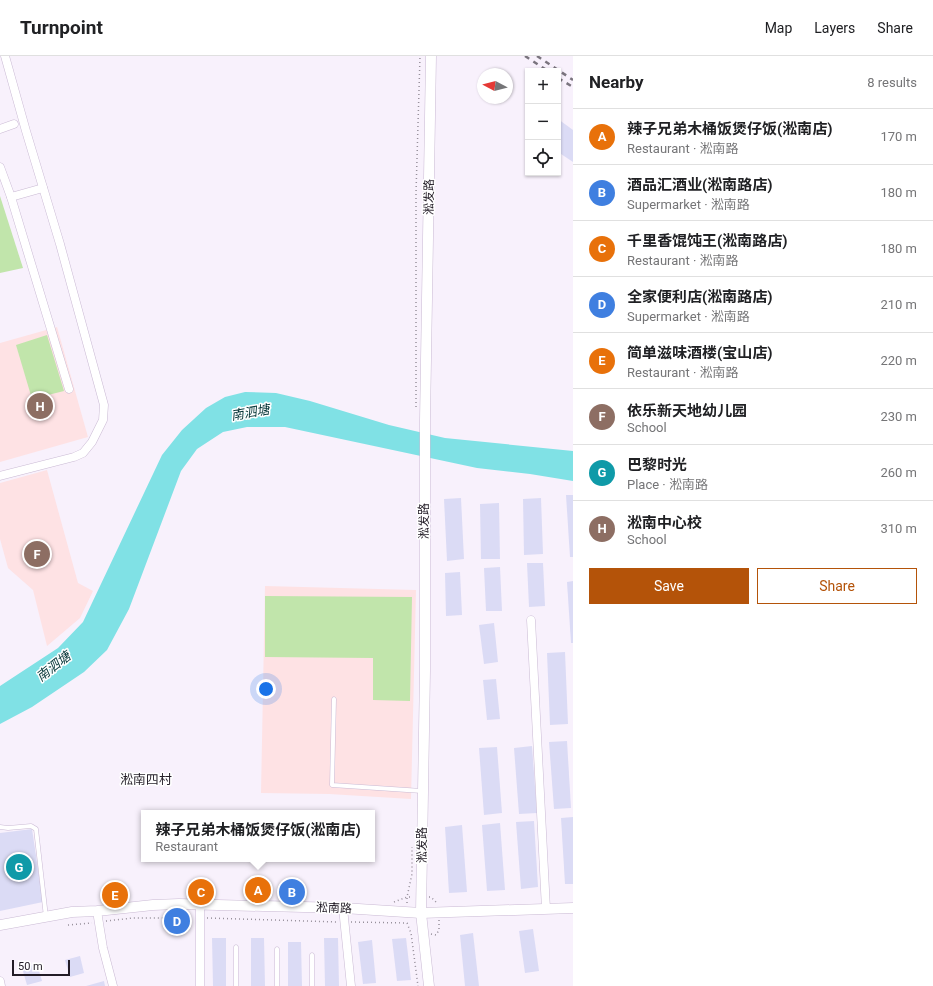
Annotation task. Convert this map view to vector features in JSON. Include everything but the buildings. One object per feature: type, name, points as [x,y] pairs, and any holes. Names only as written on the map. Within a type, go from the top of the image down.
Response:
[{"type":"street","points":[[0,476],[74,457],[83,453],[92,442],[103,420],[104,405],[60,244],[5,56]]},
{"type":"street","name":"淞发路","points":[[429,986],[422,913],[422,791],[425,671],[424,466],[431,56]]},
{"type":"street","points":[[0,128],[14,124]]},
{"type":"street","points":[[0,167],[11,197],[69,389]]},
{"type":"street","points":[[11,197],[43,188]]},
{"type":"street","points":[[531,620],[546,909]]},
{"type":"street","name":"淞南路","points":[[0,925],[72,912],[153,905],[343,908],[422,913],[573,908]]},
{"type":"street","points":[[200,905],[200,986]]},
{"type":"street","points":[[343,908],[352,986]]},
{"type":"street","points":[[97,911],[103,948],[114,986]]},
{"type":"street","points":[[0,981],[1,986]]},
{"type":"lane","points":[[334,699],[332,785],[422,791]]},
{"type":"lane","points":[[0,827],[8,828],[32,826],[36,829],[46,917]]},
{"type":"lane","points":[[236,947],[236,986]]},
{"type":"lane","points":[[276,986],[277,949]]},
{"type":"lane","points":[[312,955],[312,986]]},
{"type":"path","points":[[416,410],[416,193],[420,56]]},
{"type":"path","points":[[394,902],[407,897],[412,874],[413,843]]},
{"type":"path","points":[[68,926],[133,918],[200,918],[407,923],[411,933],[418,986]]},
{"type":"shaded area","points":[[57,327],[88,437],[0,462],[0,343]]},
{"type":"shaded area","points":[[47,470],[78,583],[93,591],[80,618],[47,646],[33,590],[8,568],[0,539],[0,483]]},
{"type":"shaded area","points":[[265,586],[416,590],[411,799],[329,794],[261,793]]},
{"type":"green space","points":[[0,196],[23,268],[0,273]]},
{"type":"green space","points":[[47,335],[64,391],[32,399],[16,345]]},
{"type":"green space","points":[[265,596],[412,597],[410,701],[373,700],[373,658],[265,657]]},
{"type":"water","name":"南泗塘","points":[[245,392],[276,393],[310,401],[389,425],[445,438],[573,451],[573,481],[477,468],[285,427],[247,427],[223,432],[197,449],[181,471],[129,609],[107,650],[84,672],[32,707],[0,724],[0,686],[58,648],[83,622],[162,455],[182,430],[206,408],[225,397]]},
{"type":"railway","points":[[525,56],[543,68]]},
{"type":"railway","points":[[537,56],[573,80]]},
{"type":"railway","points":[[561,80],[573,87]]},
{"type":"place","name":"淞南中心校","points":[[40,406]]},
{"type":"place","name":"依乐新天地幼儿园","points":[[37,554]]},
{"type":"place","name":"巴黎时光","points":[[19,867]]},
{"type":"place","name":"辣子兄弟木桶饭煲仔饭(淞南店)","points":[[258,890]]},
{"type":"place","name":"千里香馄饨王(淞南路店)","points":[[201,892]]},
{"type":"place","name":"酒品汇酒业(淞南路店)","points":[[292,892]]},
{"type":"place","name":"简单滋味酒楼(宝山店)","points":[[115,895]]},
{"type":"place","name":"全家便利店(淞南路店)","points":[[177,921]]},
{"type":"district","name":"淞南四村","points":[[146,779]]}]
